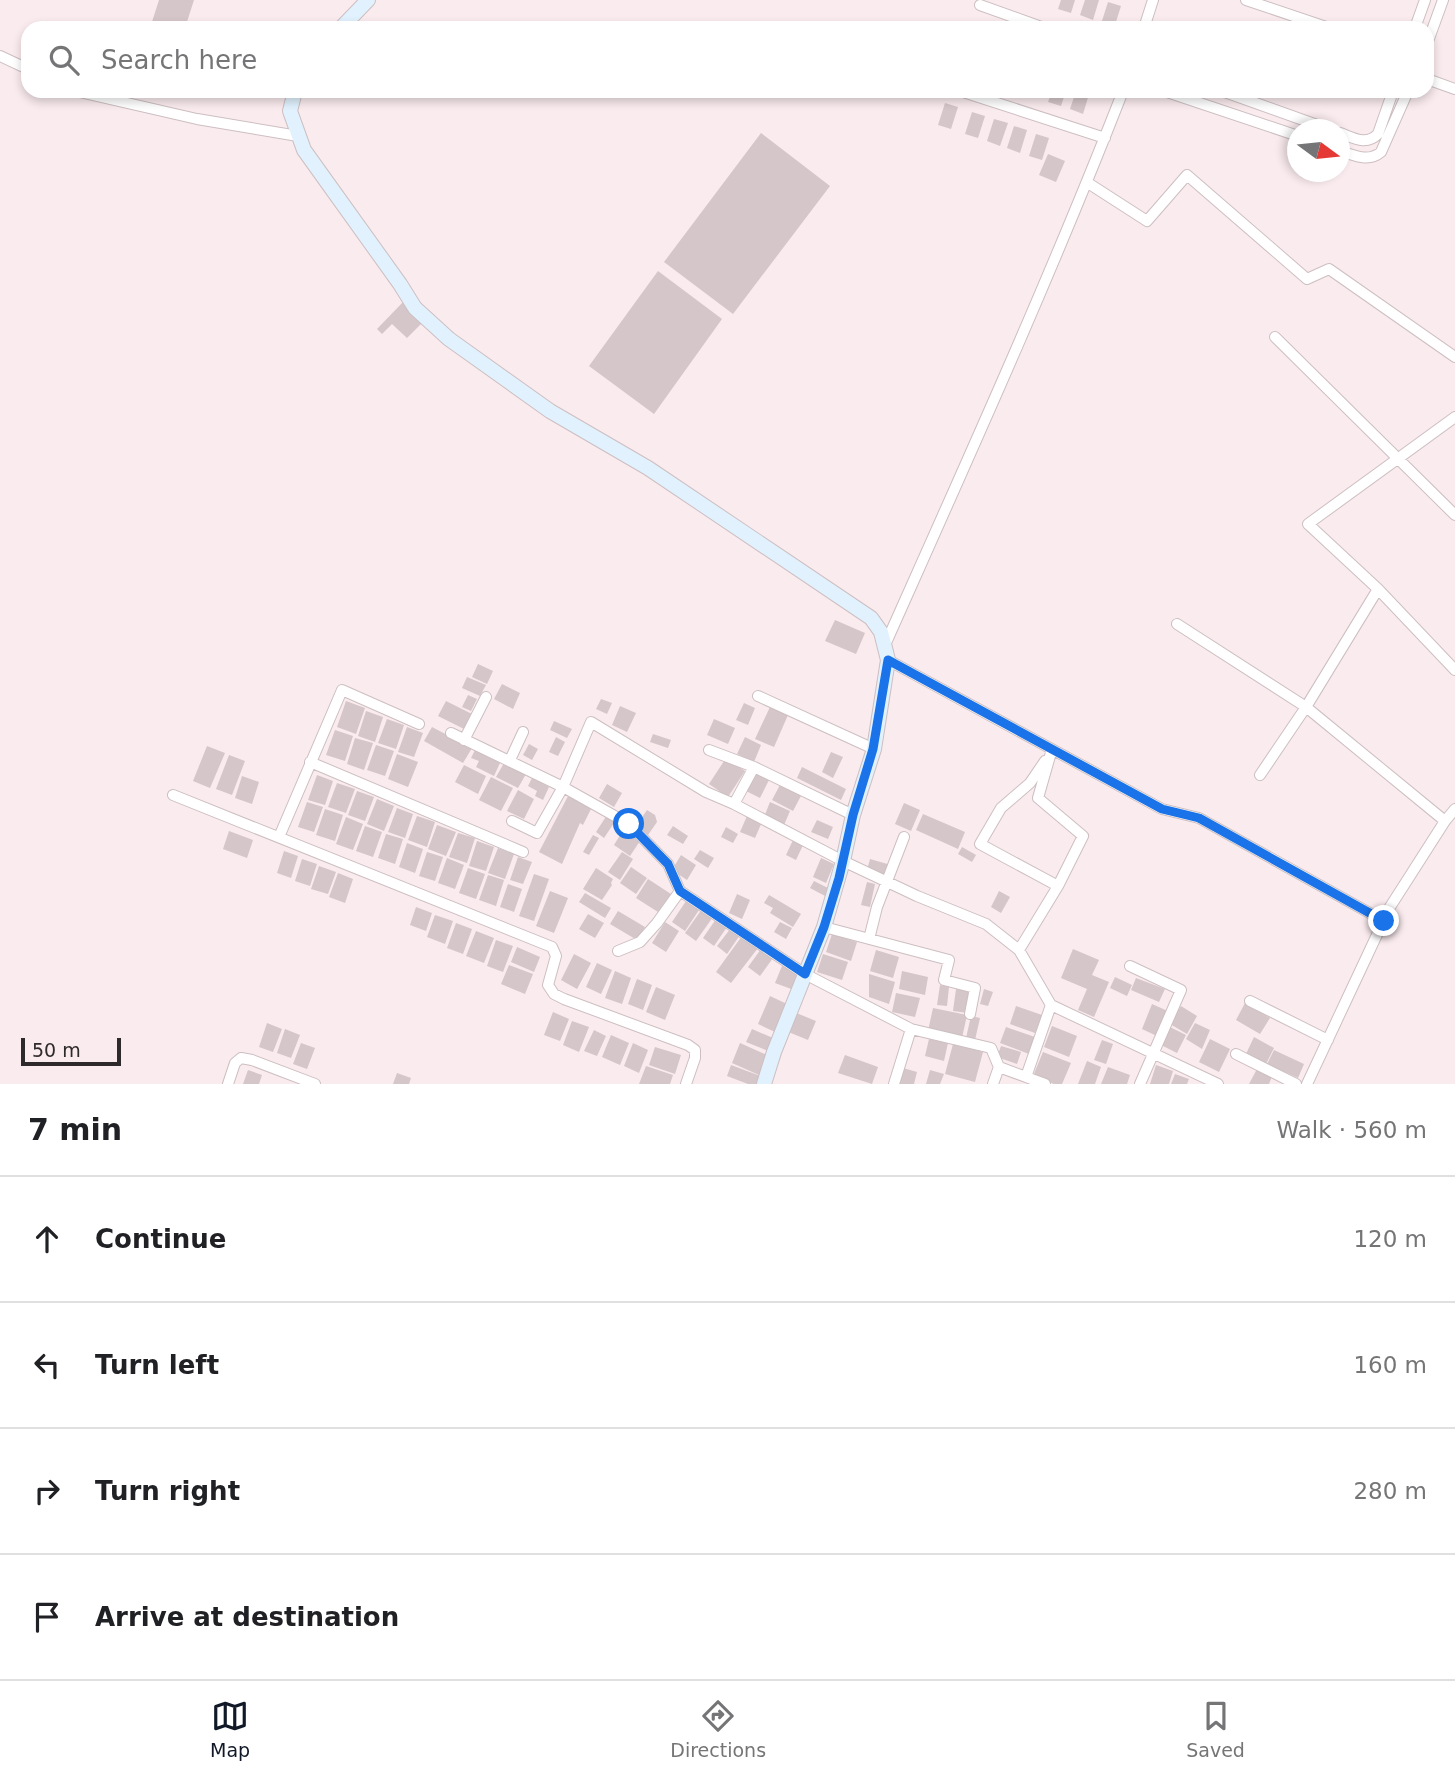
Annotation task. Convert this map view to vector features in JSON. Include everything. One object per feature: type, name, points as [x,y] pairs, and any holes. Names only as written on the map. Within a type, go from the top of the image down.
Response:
[{"type":"main road","points":[[348,21],[368,0]]},
{"type":"main road","points":[[293,98],[290,111],[304,150],[415,308],[449,339],[550,411],[648,468],[872,618],[881,632],[888,660],[873,749],[824,927],[764,1084]]},
{"type":"street","points":[[1146,21],[1153,0]]},
{"type":"street","points":[[1246,0],[1308,21]]},
{"type":"street","points":[[1418,21],[1425,0]]},
{"type":"street","points":[[1434,25],[1443,0]]},
{"type":"street","points":[[980,5],[1025,21]]},
{"type":"street","points":[[0,56],[21,66]]},
{"type":"street","points":[[1434,82],[1455,89]]},
{"type":"street","points":[[106,98],[197,119],[298,136]]},
{"type":"street","points":[[982,98],[1105,138]]},
{"type":"street","points":[[885,645],[983,429],[1088,183],[1120,98]]},
{"type":"street","points":[[1185,98],[1287,133]]},
{"type":"street","points":[[1242,98],[1300,119]]},
{"type":"street","points":[[1350,137],[1369,141],[1378,134],[1391,98]]},
{"type":"street","points":[[1350,154],[1362,158],[1375,157],[1381,152],[1405,98]]},
{"type":"street","points":[[1369,141],[1375,157]]},
{"type":"street","points":[[1088,183],[1147,222],[1187,175],[1307,279],[1329,269],[1455,357]]},
{"type":"street","points":[[1275,337],[1455,515]]},
{"type":"street","points":[[1455,416],[1308,524],[1378,589],[1455,670]]},
{"type":"street","points":[[1260,775],[1306,707],[1378,589]]},
{"type":"street","points":[[1177,624],[1306,707],[1445,821]]},
{"type":"street","points":[[888,660],[1162,809],[1199,818],[1384,921]]},
{"type":"street","points":[[279,837],[342,690],[419,724]]},
{"type":"street","points":[[758,696],[873,749]]},
{"type":"street","points":[[464,740],[486,697]]},
{"type":"street","points":[[513,821],[537,833],[563,788],[592,722],[706,792],[887,882],[986,924],[1019,950],[1051,1005],[1218,1084]]},
{"type":"street","points":[[510,760],[523,732]]},
{"type":"street","points":[[451,733],[510,760],[629,824],[668,864],[680,891],[805,974],[911,1029],[991,1048],[999,1067],[993,1084]]},
{"type":"street","points":[[709,750],[754,767],[853,815]]},
{"type":"street","points":[[1019,950],[1058,886],[1083,836],[1038,798],[1052,750]]},
{"type":"street","points":[[1052,750],[1030,783],[1001,808],[980,844],[1058,886]]},
{"type":"street","points":[[310,762],[523,852]]},
{"type":"street","points":[[734,804],[754,767]]},
{"type":"street","points":[[173,795],[552,947],[556,956],[548,985],[554,994],[688,1045],[695,1050],[695,1058],[687,1084]]},
{"type":"street","points":[[1307,1084],[1390,907],[1445,821],[1455,810]]},
{"type":"street","points":[[869,939],[872,923],[904,837]]},
{"type":"street","points":[[618,951],[640,942],[680,891]]},
{"type":"street","points":[[824,927],[949,960],[944,980],[975,988],[970,1014]]},
{"type":"street","points":[[1130,966],[1181,990],[1140,1084]]},
{"type":"street","points":[[1250,1001],[1328,1040]]},
{"type":"street","points":[[1026,1077],[1051,1005]]},
{"type":"street","points":[[894,1084],[911,1029]]},
{"type":"street","points":[[1236,1054],[1296,1084]]},
{"type":"street","points":[[228,1084],[235,1063],[241,1058],[316,1084]]},
{"type":"street","points":[[999,1067],[1045,1084]]},
{"type":"building","points":[[159,0],[194,0],[187,21],[152,21]]},
{"type":"building","points":[[1061,0],[1075,0],[1071,13],[1058,9]]},
{"type":"building","points":[[1085,0],[1099,0],[1093,20],[1080,15]]},
{"type":"building","points":[[1108,2],[1121,6],[1116,21],[1102,21]]},
{"type":"building","points":[[1049,98],[1064,98],[1061,106],[1048,102]]},
{"type":"building","points":[[1074,98],[1088,98],[1083,114],[1070,109]]},
{"type":"building","points":[[945,103],[958,107],[951,129],[938,125]]},
{"type":"building","points":[[972,112],[985,116],[978,138],[965,134]]},
{"type":"building","points":[[994,119],[1008,123],[1000,146],[987,141]]},
{"type":"building","points":[[1014,126],[1027,130],[1020,153],[1007,148]]},
{"type":"building","points":[[761,133],[830,186],[733,314],[664,262]]},
{"type":"building","points":[[1036,134],[1049,138],[1042,160],[1029,156]]},
{"type":"building","points":[[1048,154],[1065,161],[1056,182],[1039,175]]},
{"type":"building","points":[[658,271],[722,319],[654,414],[589,366]]},
{"type":"building","points":[[404,301],[424,321],[407,338],[392,324],[382,334],[377,329]]},
{"type":"building","points":[[835,620],[865,633],[856,654],[825,641]]},
{"type":"building","points":[[478,664],[493,671],[487,684],[472,677]]},
{"type":"building","points":[[467,677],[486,685],[480,696],[462,688]]},
{"type":"building","points":[[502,684],[520,693],[513,709],[494,699]]},
{"type":"building","points":[[468,695],[477,699],[471,711],[462,707]]},
{"type":"building","points":[[601,699],[612,703],[607,714],[596,709]]},
{"type":"building","points":[[346,701],[365,708],[356,734],[337,727]]},
{"type":"building","points":[[446,701],[472,714],[464,729],[438,716]]},
{"type":"building","points":[[744,703],[755,708],[748,725],[736,720]]},
{"type":"building","points":[[620,706],[636,713],[627,732],[612,725]]},
{"type":"building","points":[[770,707],[788,715],[774,747],[755,739]]},
{"type":"building","points":[[366,711],[383,717],[375,742],[358,736]]},
{"type":"building","points":[[387,719],[404,725],[396,749],[378,743]]},
{"type":"building","points":[[714,719],[735,728],[728,744],[707,735]]},
{"type":"building","points":[[554,721],[572,729],[567,738],[550,730]]},
{"type":"building","points":[[407,727],[423,733],[414,757],[398,752]]},
{"type":"building","points":[[432,727],[472,748],[463,763],[424,741]]},
{"type":"building","points":[[335,730],[353,736],[345,761],[326,755]]},
{"type":"building","points":[[653,734],[671,740],[668,748],[650,742]]},
{"type":"building","points":[[556,737],[565,742],[558,756],[549,752]]},
{"type":"building","points":[[745,737],[761,745],[754,762],[737,754]]},
{"type":"building","points":[[355,738],[373,743],[364,770],[347,764]]},
{"type":"building","points":[[529,744],[538,749],[532,760],[523,755]]},
{"type":"building","points":[[376,745],[394,751],[385,776],[367,770]]},
{"type":"building","points":[[207,746],[225,753],[210,788],[193,781]]},
{"type":"building","points":[[475,750],[500,763],[494,776],[476,767],[479,761],[471,758]]},
{"type":"building","points":[[831,752],[843,757],[833,778],[822,772]]},
{"type":"building","points":[[397,754],[418,762],[408,787],[388,779]]},
{"type":"building","points":[[229,755],[245,761],[232,795],[216,789]]},
{"type":"building","points":[[726,758],[745,771],[728,797],[709,784]]},
{"type":"building","points":[[504,763],[526,774],[518,788],[496,777]]},
{"type":"building","points":[[464,765],[486,776],[478,794],[455,782]]},
{"type":"building","points":[[802,767],[846,789],[841,800],[797,778]]},
{"type":"building","points":[[756,771],[770,778],[760,798],[746,791]]},
{"type":"building","points":[[317,775],[333,781],[325,805],[308,800]]},
{"type":"building","points":[[242,776],[259,782],[252,804],[235,798]]},
{"type":"building","points":[[491,777],[513,788],[501,811],[479,800]]},
{"type":"building","points":[[532,778],[549,787],[543,800],[535,796],[537,791],[528,786]]},
{"type":"building","points":[[337,783],[355,789],[346,813],[328,807]]},
{"type":"building","points":[[781,783],[802,794],[793,811],[772,800]]},
{"type":"building","points":[[607,784],[622,793],[614,807],[599,798]]},
{"type":"building","points":[[518,790],[534,799],[524,819],[507,811]]},
{"type":"building","points":[[357,791],[374,797],[365,821],[348,815]]},
{"type":"building","points":[[568,796],[591,809],[583,825],[580,823],[562,864],[539,852]]},
{"type":"building","points":[[377,799],[394,806],[384,831],[367,824]]},
{"type":"building","points":[[307,802],[323,807],[314,832],[298,827]]},
{"type":"building","points":[[770,802],[790,811],[784,825],[764,817]]},
{"type":"building","points":[[904,803],[920,810],[911,831],[895,824]]},
{"type":"building","points":[[397,808],[413,814],[405,838],[388,832]]},
{"type":"building","points":[[325,809],[343,815],[335,841],[316,835]]},
{"type":"building","points":[[647,810],[655,815],[657,822],[648,835],[636,826]]},
{"type":"building","points":[[923,814],[965,832],[958,849],[916,830]]},
{"type":"building","points":[[607,815],[616,820],[604,838],[596,832]]},
{"type":"building","points":[[417,816],[435,822],[427,847],[408,840]]},
{"type":"building","points":[[747,816],[762,822],[755,838],[740,832]]},
{"type":"building","points":[[346,817],[363,824],[353,850],[336,844]]},
{"type":"building","points":[[817,820],[833,827],[828,839],[811,832]]},
{"type":"building","points":[[437,825],[456,832],[446,856],[428,849]]},
{"type":"building","points":[[365,826],[382,832],[373,857],[356,851]]},
{"type":"building","points":[[673,826],[688,836],[683,844],[667,835]]},
{"type":"building","points":[[625,827],[642,838],[630,856],[614,845]]},
{"type":"building","points":[[726,827],[738,834],[733,843],[721,837]]},
{"type":"building","points":[[229,831],[253,840],[247,858],[223,849]]},
{"type":"building","points":[[458,833],[475,838],[467,863],[449,857]]},
{"type":"building","points":[[386,834],[403,839],[395,864],[378,858]]},
{"type":"building","points":[[593,835],[599,838],[589,855],[583,852]]},
{"type":"building","points":[[794,838],[804,843],[796,860],[786,855]]},
{"type":"building","points":[[477,841],[494,847],[486,871],[469,866]]},
{"type":"building","points":[[407,843],[423,849],[415,873],[399,867]]},
{"type":"building","points":[[962,847],[976,855],[972,862],[958,854]]},
{"type":"building","points":[[498,848],[514,854],[505,879],[488,873]]},
{"type":"building","points":[[700,850],[714,858],[708,868],[694,859]]},
{"type":"building","points":[[284,851],[298,856],[291,878],[277,873]]},
{"type":"building","points":[[427,852],[443,857],[435,881],[419,876]]},
{"type":"building","points":[[622,852],[633,859],[620,880],[608,872]]},
{"type":"building","points":[[681,855],[696,865],[687,880],[672,870]]},
{"type":"building","points":[[518,857],[532,862],[523,884],[510,880]]},
{"type":"building","points":[[447,858],[464,865],[455,889],[438,883]]},
{"type":"building","points":[[821,858],[834,864],[826,883],[813,877]]},
{"type":"building","points":[[302,859],[317,864],[310,886],[295,881]]},
{"type":"building","points":[[870,859],[891,865],[887,876],[867,870]]},
{"type":"building","points":[[319,866],[336,872],[328,894],[311,889]]},
{"type":"building","points":[[631,867],[647,878],[636,894],[620,883]]},
{"type":"building","points":[[468,868],[485,874],[476,899],[459,893]]},
{"type":"building","points":[[596,868],[613,879],[602,900],[583,889]]},
{"type":"building","points":[[338,873],[353,879],[345,903],[329,897]]},
{"type":"building","points":[[534,874],[549,879],[534,921],[519,916]]},
{"type":"building","points":[[488,875],[504,880],[496,906],[479,900]]},
{"type":"building","points":[[648,879],[671,894],[658,912],[636,898]]},
{"type":"building","points":[[814,881],[828,888],[827,897],[810,888]]},
{"type":"building","points":[[867,882],[875,884],[870,907],[861,905]]},
{"type":"building","points":[[508,884],[522,889],[514,912],[500,907]]},
{"type":"building","points":[[550,891],[568,898],[554,933],[536,926]]},
{"type":"building","points":[[999,891],[1010,897],[1001,913],[991,907]]},
{"type":"building","points":[[585,893],[611,908],[605,918],[579,902]]},
{"type":"building","points":[[737,894],[750,900],[742,919],[729,913]]},
{"type":"building","points":[[769,895],[801,914],[793,927],[770,913],[773,908],[764,903]]},
{"type":"building","points":[[686,901],[699,910],[685,931],[672,922]]},
{"type":"building","points":[[416,907],[432,913],[426,931],[410,925]]},
{"type":"building","points":[[702,909],[713,917],[696,941],[685,933]]},
{"type":"building","points":[[618,911],[645,927],[637,940],[610,924]]},
{"type":"building","points":[[588,914],[604,923],[595,938],[579,929]]},
{"type":"building","points":[[435,915],[453,921],[445,944],[427,937]]},
{"type":"building","points":[[716,919],[727,927],[714,946],[703,938]]},
{"type":"building","points":[[665,922],[679,931],[666,952],[652,943]]},
{"type":"building","points":[[780,922],[792,928],[786,939],[774,932]]},
{"type":"building","points":[[456,923],[472,929],[463,954],[447,948]]},
{"type":"building","points":[[731,928],[740,935],[727,954],[717,946]]},
{"type":"building","points":[[476,931],[494,938],[484,963],[466,956]]},
{"type":"building","points":[[832,934],[857,942],[851,961],[826,952]]},
{"type":"building","points":[[742,936],[758,948],[731,983],[716,972]]},
{"type":"building","points":[[496,940],[513,946],[503,972],[487,966]]},
{"type":"building","points":[[517,947],[540,957],[534,972],[511,962]]},
{"type":"building","points":[[761,949],[773,958],[760,976],[748,967]]},
{"type":"building","points":[[1073,949],[1099,960],[1092,975],[1109,982],[1094,1017],[1078,1010],[1087,989],[1061,978]]},
{"type":"building","points":[[876,950],[899,957],[893,978],[870,971]]},
{"type":"building","points":[[574,954],[591,963],[577,989],[561,980]]},
{"type":"building","points":[[823,954],[848,962],[842,980],[817,972]]},
{"type":"building","points":[[597,963],[612,970],[601,994],[586,987]]},
{"type":"building","points":[[509,965],[533,974],[525,994],[501,984]]},
{"type":"building","points":[[782,966],[801,973],[794,990],[775,983]]},
{"type":"building","points":[[615,971],[631,978],[622,1004],[605,998]]},
{"type":"building","points":[[902,971],[928,977],[925,995],[899,989]]},
{"type":"building","points":[[869,974],[895,982],[889,1004],[869,997]]},
{"type":"building","points":[[1115,977],[1132,985],[1127,996],[1110,988]]},
{"type":"building","points":[[1136,978],[1165,989],[1159,1002],[1131,990]]},
{"type":"building","points":[[637,979],[652,985],[643,1010],[628,1004]]},
{"type":"building","points":[[940,985],[949,987],[947,1006],[937,1005]]},
{"type":"building","points":[[656,987],[675,995],[665,1020],[646,1012]]},
{"type":"building","points":[[956,989],[971,991],[968,1013],[953,1011]]},
{"type":"building","points":[[984,989],[993,992],[988,1006],[980,1004]]},
{"type":"building","points":[[896,993],[920,998],[915,1017],[892,1012]]},
{"type":"building","points":[[770,996],[787,1004],[775,1032],[758,1024]]},
{"type":"building","points":[[1245,1003],[1270,1018],[1260,1034],[1236,1020]]},
{"type":"building","points":[[1152,1004],[1170,1012],[1159,1037],[1142,1029]]},
{"type":"building","points":[[1016,1006],[1042,1015],[1035,1033],[1010,1024]]},
{"type":"building","points":[[1181,1006],[1197,1016],[1187,1034],[1170,1024]]},
{"type":"building","points":[[933,1008],[967,1015],[962,1038],[928,1031]]},
{"type":"building","points":[[553,1012],[569,1019],[560,1041],[544,1035]]},
{"type":"building","points":[[794,1012],[816,1021],[808,1040],[786,1031]]},
{"type":"building","points":[[971,1016],[980,1018],[975,1040],[966,1038]]},
{"type":"building","points":[[572,1021],[589,1027],[579,1052],[563,1045]]},
{"type":"building","points":[[267,1023],[282,1029],[273,1052],[259,1047]]},
{"type":"building","points":[[1195,1023],[1210,1030],[1202,1049],[1186,1039]]},
{"type":"building","points":[[1052,1026],[1077,1036],[1069,1057],[1044,1047]]},
{"type":"building","points":[[1006,1027],[1035,1037],[1029,1054],[1000,1043]]},
{"type":"building","points":[[1170,1027],[1186,1035],[1177,1053],[1161,1045]]},
{"type":"building","points":[[285,1029],[300,1035],[291,1058],[277,1053]]},
{"type":"building","points":[[752,1029],[773,1038],[768,1051],[746,1042]]},
{"type":"building","points":[[594,1030],[606,1036],[597,1056],[584,1051]]},
{"type":"building","points":[[611,1035],[629,1043],[620,1065],[602,1057]]},
{"type":"building","points":[[1254,1037],[1274,1048],[1265,1066],[1245,1056]]},
{"type":"building","points":[[929,1039],[948,1043],[944,1061],[925,1056]]},
{"type":"building","points":[[1210,1039],[1230,1049],[1219,1072],[1199,1062]]},
{"type":"building","points":[[1102,1040],[1113,1044],[1106,1064],[1094,1060]]},
{"type":"building","points":[[301,1043],[315,1048],[307,1069],[293,1064]]},
{"type":"building","points":[[633,1043],[648,1050],[639,1073],[624,1066]]},
{"type":"building","points":[[740,1043],[767,1055],[759,1075],[732,1063]]},
{"type":"building","points":[[953,1044],[983,1052],[975,1082],[945,1074]]},
{"type":"building","points":[[1001,1046],[1021,1052],[1017,1064],[997,1057]]},
{"type":"building","points":[[655,1047],[681,1055],[675,1074],[649,1065]]},
{"type":"building","points":[[1274,1050],[1304,1064],[1298,1078],[1267,1064]]},
{"type":"building","points":[[1043,1052],[1071,1063],[1062,1084],[1054,1084],[1033,1076]]},
{"type":"building","points":[[845,1055],[878,1067],[872,1084],[838,1073]]},
{"type":"building","points":[[1087,1061],[1101,1067],[1095,1084],[1078,1084]]},
{"type":"building","points":[[731,1065],[763,1077],[760,1084],[748,1084],[727,1076]]},
{"type":"building","points":[[1156,1065],[1173,1071],[1169,1084],[1150,1084]]},
{"type":"building","points":[[646,1066],[673,1075],[670,1084],[639,1084]]},
{"type":"building","points":[[1108,1067],[1130,1075],[1127,1084],[1101,1084]]},
{"type":"building","points":[[1258,1067],[1273,1074],[1269,1084],[1249,1084]]},
{"type":"building","points":[[903,1068],[917,1072],[914,1084],[899,1084]]},
{"type":"building","points":[[248,1070],[262,1075],[259,1084],[243,1084]]},
{"type":"building","points":[[930,1070],[944,1074],[940,1084],[926,1084]]},
{"type":"building","points":[[397,1073],[411,1078],[409,1084],[393,1084]]},
{"type":"building","points":[[1175,1074],[1189,1079],[1187,1084],[1171,1084]]},
{"type":"route","points":[[629,824],[668,864],[680,891],[805,974],[824,927],[839,878],[853,815],[873,749],[888,660],[1162,809],[1199,818],[1384,921]]}]
